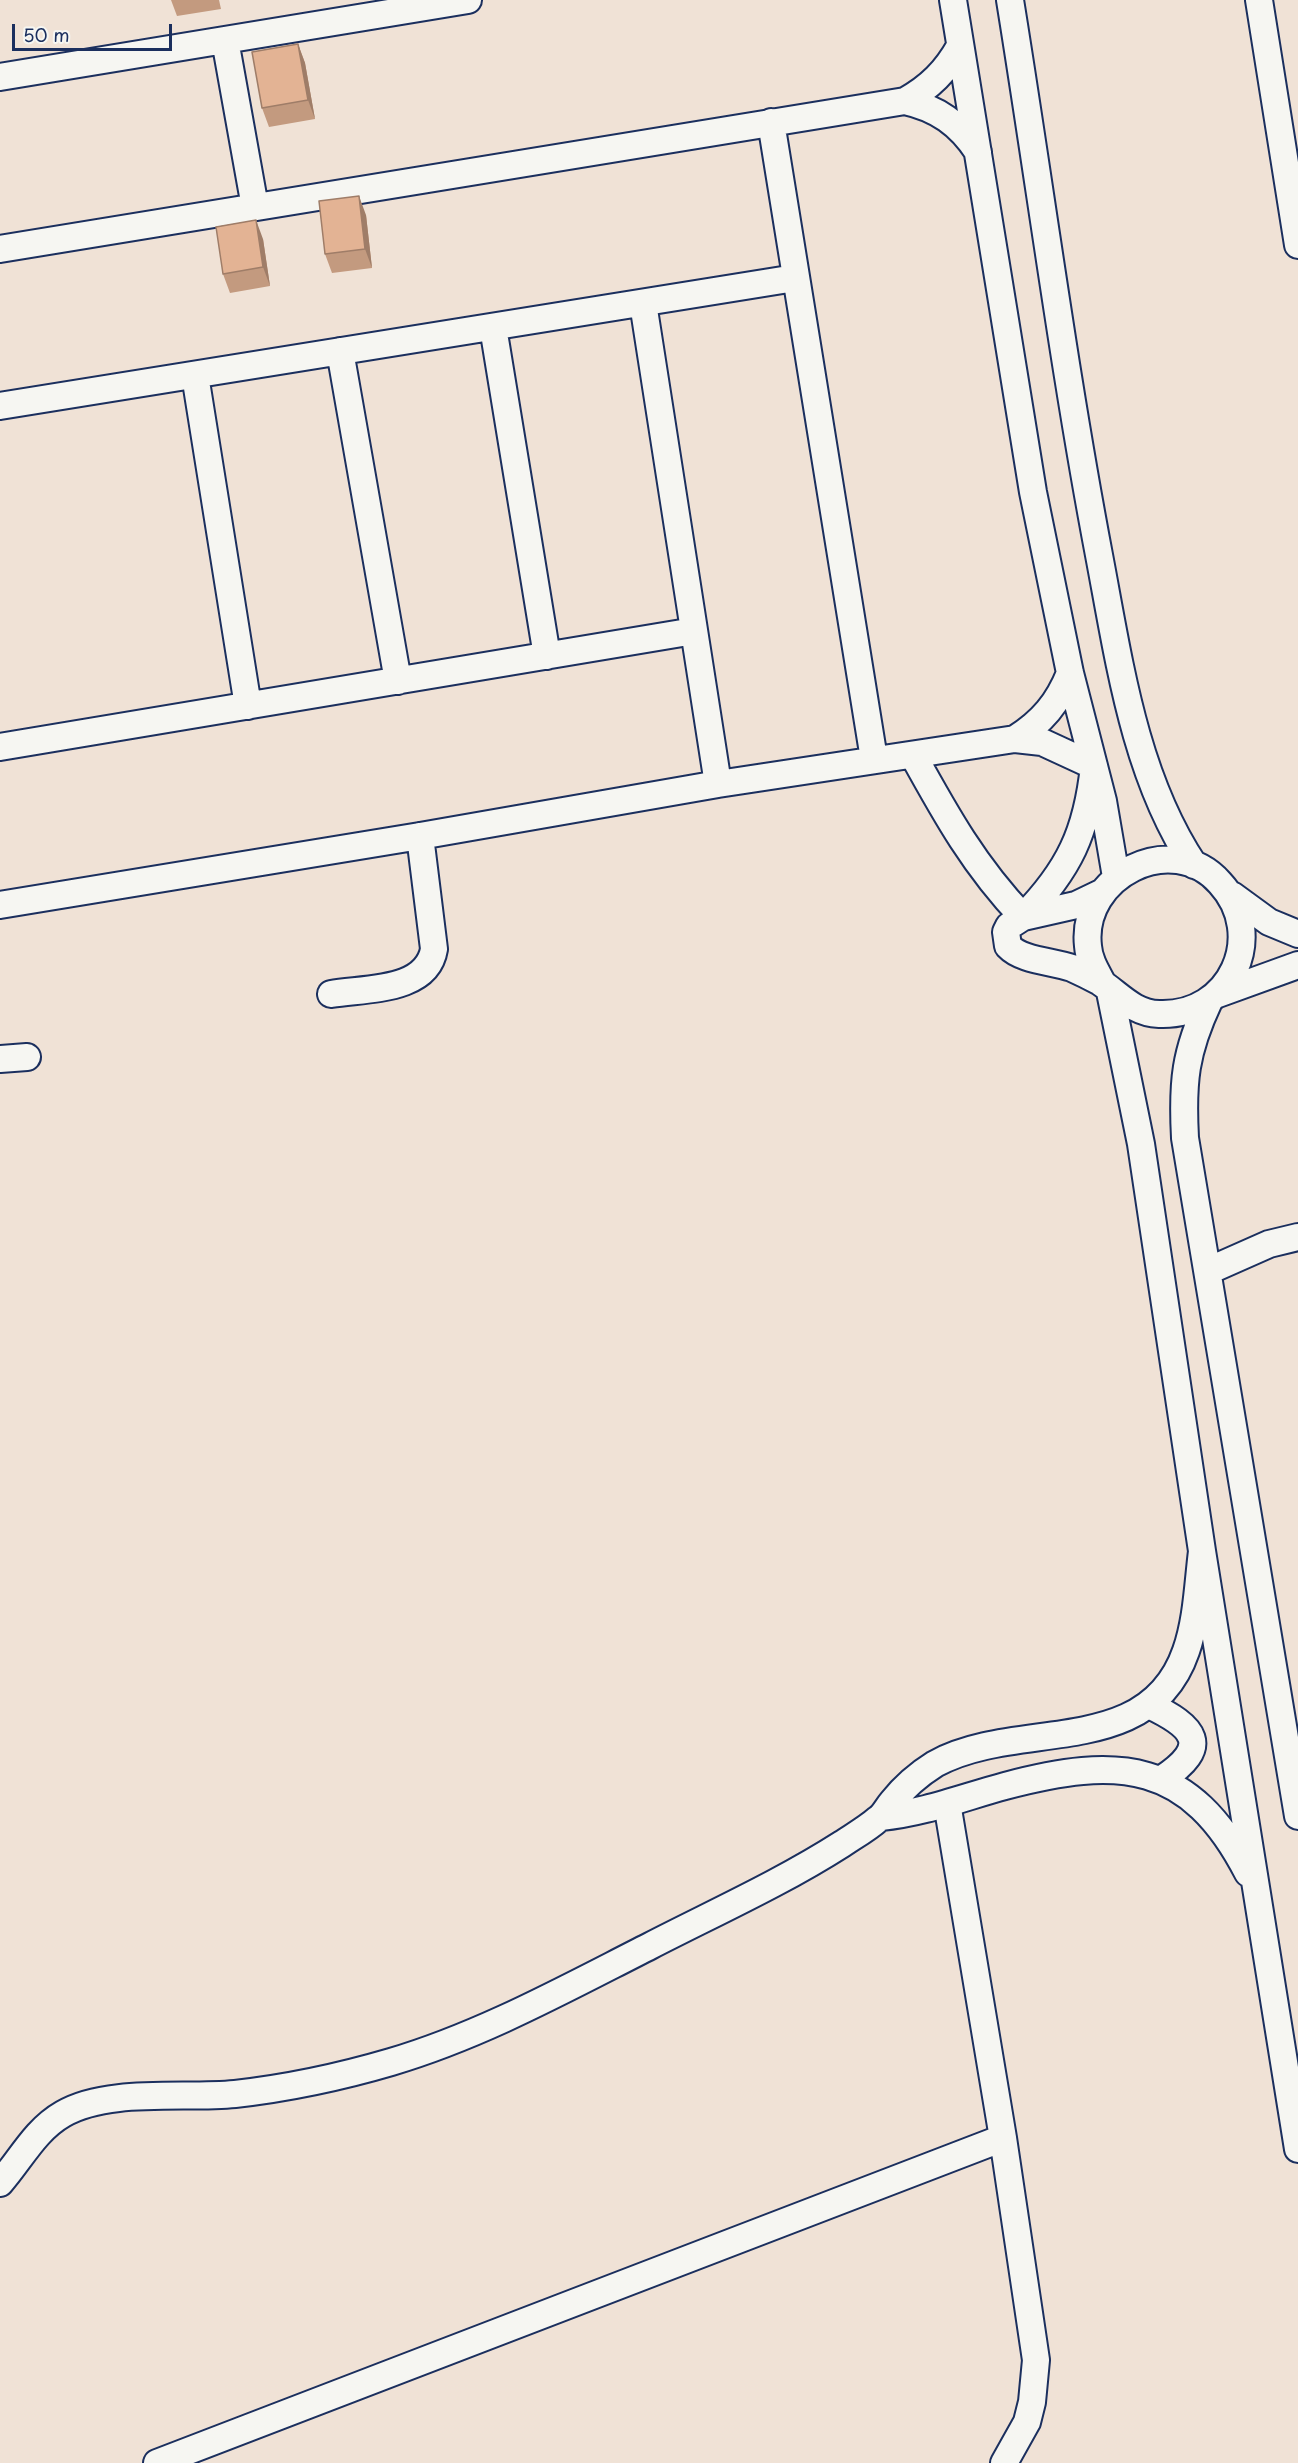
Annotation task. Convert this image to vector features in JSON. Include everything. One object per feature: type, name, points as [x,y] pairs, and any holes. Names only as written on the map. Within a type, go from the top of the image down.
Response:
[{"type":"street","points":[[0,77],[225,40],[395,6],[468,0]]},
{"type":"street","points":[[953,0],[1033,492],[1070,673],[1103,801],[1108,885],[1093,909],[1088,927],[1088,946],[1092,963],[1107,988],[1141,1144],[1202,1551],[1298,2149]]},
{"type":"street","points":[[1010,0],[1080,443],[1119,651],[1151,782],[1177,839],[1194,865]]},
{"type":"street","points":[[1259,0],[1298,245]]},
{"type":"street","points":[[225,40],[255,207]]},
{"type":"street","points":[[0,249],[904,101],[932,84],[952,60],[960,46]]},
{"type":"street","points":[[904,101],[927,107],[948,118],[970,140],[979,153]]},
{"type":"street","points":[[771,122],[874,759]]},
{"type":"street","points":[[0,406],[795,278]]},
{"type":"street","points":[[643,303],[718,784]]},
{"type":"street","points":[[493,327],[547,656]]},
{"type":"street","points":[[339,351],[398,681]]},
{"type":"street","points":[[195,375],[248,706]]},
{"type":"street","points":[[0,747],[694,631]]},
{"type":"street","points":[[1015,739],[1034,727],[1049,712],[1062,694],[1070,673]]},
{"type":"street","points":[[0,905],[718,784],[1015,739],[1042,742],[1094,766]]},
{"type":"street","points":[[913,755],[964,846],[992,885],[1023,917]]},
{"type":"street","points":[[1094,766],[1090,800],[1081,833],[1072,854],[1047,892],[1023,917],[1009,926],[1006,939],[1013,951],[1059,963],[1107,988],[1132,1007],[1158,1014],[1184,1012],[1213,997],[1298,965]]},
{"type":"street","points":[[331,994],[407,982],[423,974],[429,967],[434,949],[420,836]]},
{"type":"street","points":[[1023,917],[1076,905],[1134,866],[1153,860],[1174,860],[1194,865],[1214,876],[1230,894],[1269,922],[1298,934]]},
{"type":"street","points":[[1230,894],[1241,918],[1242,946],[1234,972],[1213,997],[1193,1035],[1186,1069],[1183,1104],[1185,1138],[1296,1788],[1298,1816]]},
{"type":"street","points":[[0,1059],[27,1057]]},
{"type":"street","points":[[1208,1271],[1269,1244],[1298,1237]]},
{"type":"street","points":[[0,2183],[37,2135],[50,2122],[81,2105],[116,2098],[234,2094],[314,2082],[393,2061],[471,2034],[803,1868],[881,1817],[891,1803],[917,1777],[948,1758],[992,1743],[1114,1724],[1149,1705],[1164,1690],[1186,1654],[1191,1634],[1202,1551]]},
{"type":"street","points":[[1149,1705],[1178,1719],[1191,1735],[1192,1745],[1184,1764],[1162,1779]]},
{"type":"street","points":[[881,1817],[915,1813],[1005,1786],[1089,1770],[1114,1770],[1162,1779],[1180,1791],[1214,1821],[1240,1856],[1259,1897]]},
{"type":"street","points":[[947,1803],[1003,2138],[1036,2360],[1032,2402],[1026,2422],[1004,2463]]},
{"type":"street","points":[[157,2463],[1003,2138]]},
{"type":"building","points":[[298,44],[308,100],[262,108],[252,52]]},
{"type":"building","points":[[359,196],[365,249],[325,254],[319,201]]},
{"type":"building","points":[[256,220],[263,267],[223,274],[216,227]]}]
